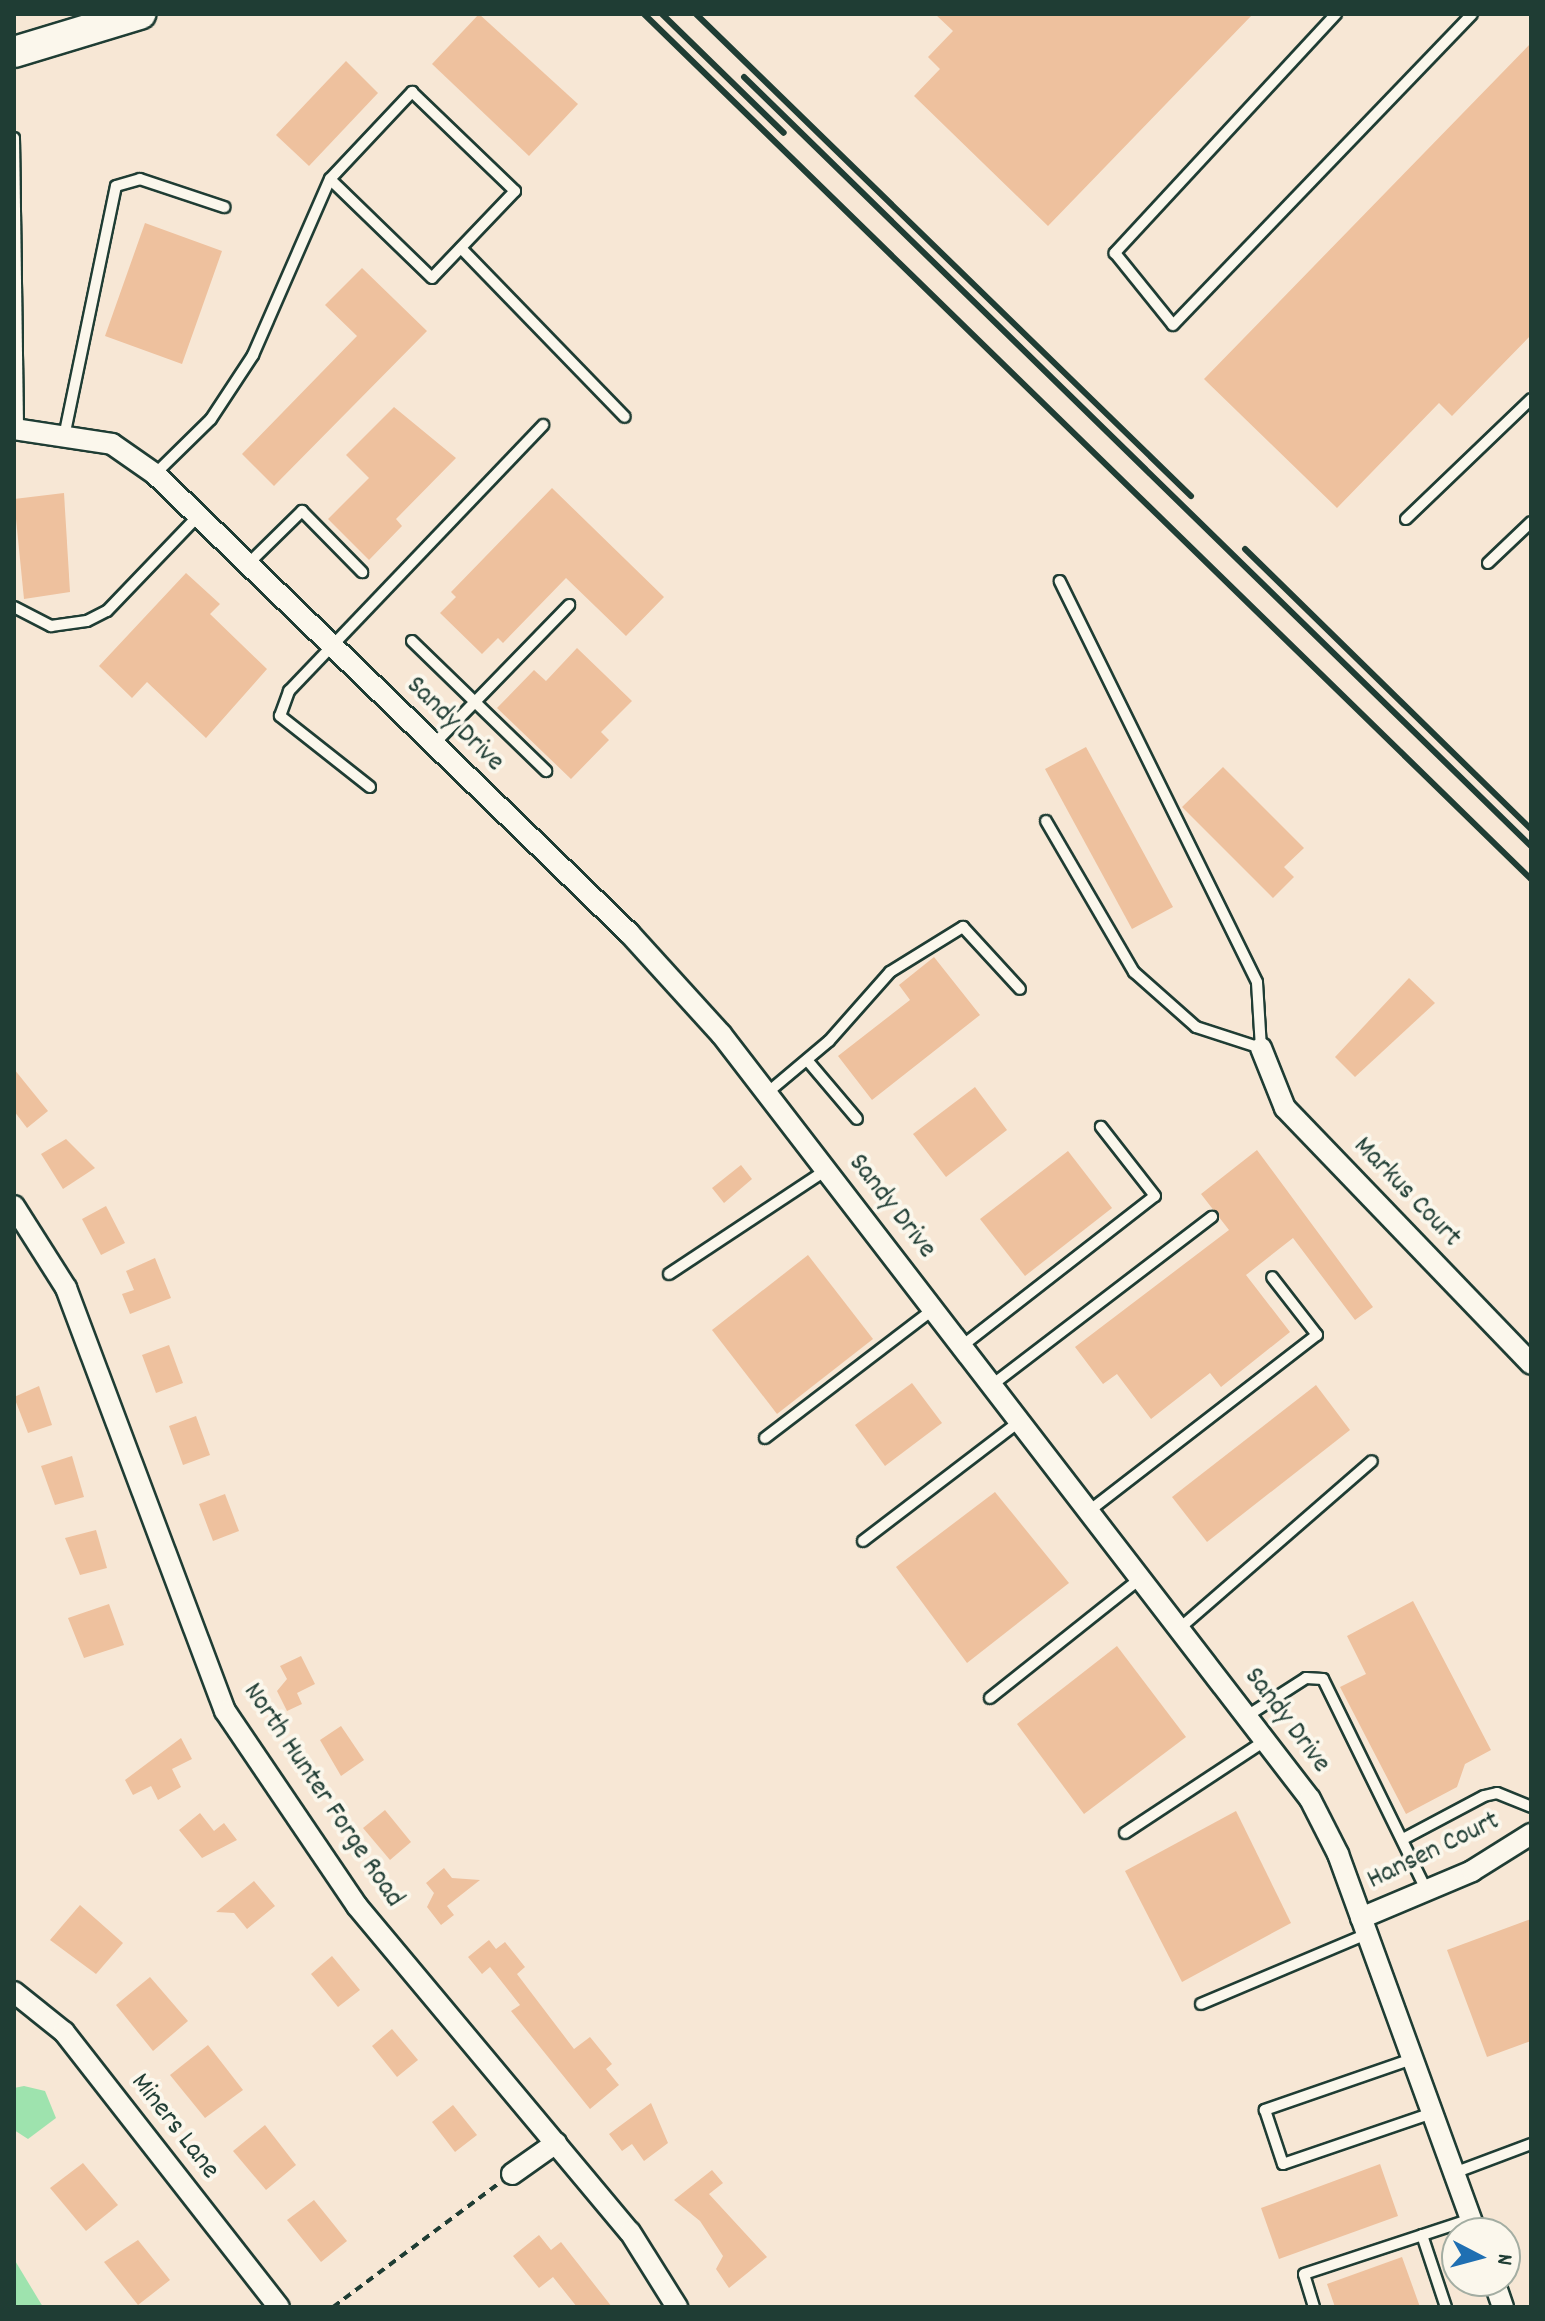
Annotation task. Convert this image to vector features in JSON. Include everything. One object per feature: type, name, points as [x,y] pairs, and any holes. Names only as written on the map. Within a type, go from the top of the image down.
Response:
[{"type":"main road","points":[[14,52],[140,14]]},
{"type":"street","name":"Sandy Drive","points":[[16,429],[65,432],[112,444],[155,474],[663,967],[767,1093],[1266,1740],[1326,1828],[1471,2217]]},
{"type":"street","name":"Markus Court","points":[[1261,1048],[1285,1108],[1531,1364]]},
{"type":"street","name":"North Hunter Forge Road","points":[[14,1206],[66,1288],[225,1711],[357,1906],[630,2232],[677,2307]]},
{"type":"street","name":"Hansen Court","points":[[1364,1926],[1531,1834]]},
{"type":"street","name":"Miners Lane","points":[[14,1992],[64,2032],[279,2307]]},
{"type":"street","points":[[512,2174],[556,2143]]},
{"type":"lane","points":[[1336,14],[1115,253],[1173,325],[1472,14]]},
{"type":"lane","points":[[155,474],[211,419],[253,355],[330,179],[412,92],[515,191],[432,278],[330,179]]},
{"type":"lane","points":[[14,138],[16,429]]},
{"type":"lane","points":[[65,432],[116,186],[140,179],[224,207]]},
{"type":"lane","points":[[461,248],[625,417]]},
{"type":"lane","points":[[1406,519],[1531,399]]},
{"type":"lane","points":[[370,787],[280,716],[289,691],[543,425]]},
{"type":"lane","points":[[248,564],[302,511],[362,572]]},
{"type":"lane","points":[[14,607],[51,626],[97,616],[198,516]]},
{"type":"lane","points":[[1488,563],[1531,522]]},
{"type":"lane","points":[[1046,821],[1134,972],[1196,1027],[1261,1048],[1257,982],[1060,581]]},
{"type":"lane","points":[[434,744],[569,605]]},
{"type":"lane","points":[[412,641],[546,771]]},
{"type":"lane","points":[[767,1093],[807,1060],[890,972],[963,927],[1020,989]]},
{"type":"lane","points":[[807,1060],[857,1119]]},
{"type":"lane","points":[[962,1346],[1155,1196],[1101,1127]]},
{"type":"lane","points":[[669,1274],[826,1170]]},
{"type":"lane","points":[[992,1385],[1212,1217]]},
{"type":"lane","points":[[1089,1511],[1317,1335],[1272,1277]]},
{"type":"lane","points":[[765,1438],[934,1309]]},
{"type":"lane","points":[[863,1541],[1020,1421]]},
{"type":"lane","points":[[1180,1628],[1372,1461]]},
{"type":"lane","points":[[990,1698],[1141,1578]]},
{"type":"lane","points":[[1247,1716],[1306,1678],[1323,1679],[1405,1838],[1427,1891]]},
{"type":"lane","points":[[1125,1833],[1266,1740]]},
{"type":"lane","points":[[1405,1838],[1484,1796],[1497,1793],[1531,1807]]},
{"type":"lane","points":[[1201,2004],[1364,1926]]},
{"type":"lane","points":[[1412,2059],[1265,2110],[1283,2164],[1432,2113]]},
{"type":"lane","points":[[1454,2173],[1531,2144]]},
{"type":"lane","points":[[1314,2307],[1304,2274],[1422,2235],[1441,2232]]},
{"type":"lane","points":[[1422,2235],[1446,2307]]},
{"type":"path","points":[[333,2307],[512,2174]]},
{"type":"green space","points":[[24,2086],[45,2091],[56,2118],[28,2139],[14,2130],[14,2088]]},
{"type":"green space","points":[[14,2259],[43,2307],[14,2307]]},
{"type":"building","points":[[479,14],[578,104],[529,156],[432,64]]},
{"type":"building","points":[[935,14],[1253,14],[1048,226],[914,96],[940,69],[928,57],[953,31]]},
{"type":"building","points":[[1531,43],[1531,335],[1452,416],[1439,403],[1337,508],[1204,379]]},
{"type":"building","points":[[346,61],[378,93],[309,166],[276,135]]},
{"type":"building","points":[[145,223],[222,251],[182,364],[105,336]]},
{"type":"building","points":[[362,268],[427,331],[274,486],[242,454],[357,336],[325,305]]},
{"type":"building","points":[[394,407],[456,458],[396,519],[402,526],[369,560],[328,519],[369,478],[346,455]]},
{"type":"building","points":[[552,488],[664,597],[626,636],[566,578],[503,643],[498,638],[482,654],[440,613],[456,597],[451,592]]},
{"type":"building","points":[[64,493],[70,592],[24,599],[14,499]]},
{"type":"building","points":[[186,573],[220,604],[210,614],[267,669],[206,738],[147,682],[132,698],[99,666]]},
{"type":"building","points":[[577,648],[632,701],[601,732],[609,740],[571,779],[497,708],[534,670],[546,681]]},
{"type":"building","points":[[1086,747],[1173,907],[1132,929],[1045,769]]},
{"type":"building","points":[[1223,767],[1304,848],[1284,867],[1294,877],[1273,898],[1182,807]]},
{"type":"building","points":[[934,957],[980,1015],[872,1100],[838,1056],[910,1000],[899,985]]},
{"type":"building","points":[[1409,978],[1435,1003],[1355,1077],[1335,1057]]},
{"type":"building","points":[[14,1069],[48,1111],[27,1128],[14,1111]]},
{"type":"building","points":[[975,1087],[1007,1130],[946,1177],[913,1134]]},
{"type":"building","points":[[66,1139],[95,1168],[63,1189],[41,1154]]},
{"type":"building","points":[[1257,1150],[1373,1307],[1355,1320],[1293,1238],[1246,1275],[1290,1332],[1221,1387],[1210,1373],[1151,1419],[1117,1374],[1103,1384],[1075,1347],[1229,1230],[1201,1194]]},
{"type":"building","points":[[1068,1151],[1112,1208],[1025,1276],[980,1219]]},
{"type":"building","points":[[741,1165],[752,1179],[724,1203],[712,1188]]},
{"type":"building","points":[[106,1206],[125,1243],[101,1255],[82,1219]]},
{"type":"building","points":[[808,1255],[873,1339],[777,1414],[712,1330]]},
{"type":"building","points":[[155,1258],[171,1298],[130,1314],[122,1294],[134,1290],[126,1271]]},
{"type":"building","points":[[169,1345],[183,1383],[156,1393],[142,1355]]},
{"type":"building","points":[[912,1383],[942,1423],[885,1466],[855,1425]]},
{"type":"building","points":[[1316,1385],[1350,1430],[1207,1542],[1172,1497]]},
{"type":"building","points":[[39,1386],[52,1425],[28,1433],[14,1397]]},
{"type":"building","points":[[196,1416],[210,1455],[183,1465],[169,1426]]},
{"type":"building","points":[[72,1456],[84,1497],[55,1505],[41,1466]]},
{"type":"building","points":[[995,1492],[1069,1583],[967,1663],[896,1567]]},
{"type":"building","points":[[225,1494],[239,1531],[213,1541],[199,1504]]},
{"type":"building","points":[[96,1530],[107,1568],[80,1575],[65,1538]]},
{"type":"building","points":[[1413,1601],[1491,1750],[1465,1764],[1457,1787],[1406,1814],[1340,1687],[1366,1674],[1347,1636]]},
{"type":"building","points":[[109,1604],[124,1645],[84,1658],[68,1618]]},
{"type":"building","points":[[1117,1646],[1186,1737],[1084,1814],[1017,1724]]},
{"type":"building","points":[[301,1656],[315,1684],[297,1693],[302,1704],[287,1711],[277,1691],[287,1679],[280,1666]]},
{"type":"building","points":[[341,1726],[364,1760],[341,1776],[320,1740]]},
{"type":"building","points":[[181,1738],[192,1759],[172,1769],[181,1787],[158,1800],[151,1786],[133,1795],[125,1780]]},
{"type":"building","points":[[385,1810],[411,1842],[390,1860],[363,1828]]},
{"type":"building","points":[[1236,1811],[1291,1923],[1182,1982],[1125,1871]]},
{"type":"building","points":[[200,1813],[214,1831],[224,1823],[237,1840],[202,1858],[179,1830]]},
{"type":"building","points":[[444,1868],[452,1878],[480,1880],[447,1906],[454,1915],[441,1925],[427,1907],[434,1893],[426,1883]]},
{"type":"building","points":[[254,1881],[275,1906],[247,1929],[234,1913],[216,1912]]},
{"type":"building","points":[[80,1905],[123,1943],[96,1974],[50,1940]]},
{"type":"building","points":[[1531,1919],[1531,2041],[1487,2057],[1447,1950]]},
{"type":"building","points":[[489,1940],[496,1949],[505,1942],[525,1967],[517,1974],[574,2049],[590,2037],[612,2064],[606,2069],[619,2085],[590,2109],[511,2011],[520,2005],[490,1967],[482,1974],[468,1957]]},
{"type":"building","points":[[332,1956],[360,1990],[338,2007],[311,1974]]},
{"type":"building","points":[[150,1977],[188,2021],[153,2051],[116,2005]]},
{"type":"building","points":[[392,2029],[418,2060],[397,2077],[372,2046]]},
{"type":"building","points":[[208,2045],[243,2090],[205,2118],[170,2075]]},
{"type":"building","points":[[651,2103],[668,2143],[644,2161],[632,2144],[622,2151],[609,2134]]},
{"type":"building","points":[[453,2105],[477,2135],[455,2152],[432,2122]]},
{"type":"building","points":[[265,2125],[296,2165],[266,2190],[233,2151]]},
{"type":"building","points":[[83,2163],[118,2205],[86,2231],[50,2188]]},
{"type":"building","points":[[1380,2164],[1398,2216],[1279,2259],[1261,2208]]},
{"type":"building","points":[[712,2170],[723,2183],[709,2194],[767,2257],[729,2288],[716,2269],[723,2256],[700,2221],[674,2200]]},
{"type":"building","points":[[314,2200],[347,2241],[321,2262],[287,2220]]},
{"type":"building","points":[[539,2235],[551,2250],[561,2242],[612,2307],[577,2307],[553,2277],[539,2288],[513,2256]]},
{"type":"building","points":[[138,2240],[170,2280],[138,2305],[104,2262]]},
{"type":"building","points":[[1402,2257],[1420,2307],[1335,2307],[1327,2284]]},
{"type":"railway","points":[[644,14],[1531,879]]},
{"type":"railway","points":[[662,14],[784,133]]},
{"type":"railway","points":[[696,14],[1191,496]]},
{"type":"railway","points":[[744,77],[1531,846]]},
{"type":"railway","points":[[1245,549],[1531,829]]}]
